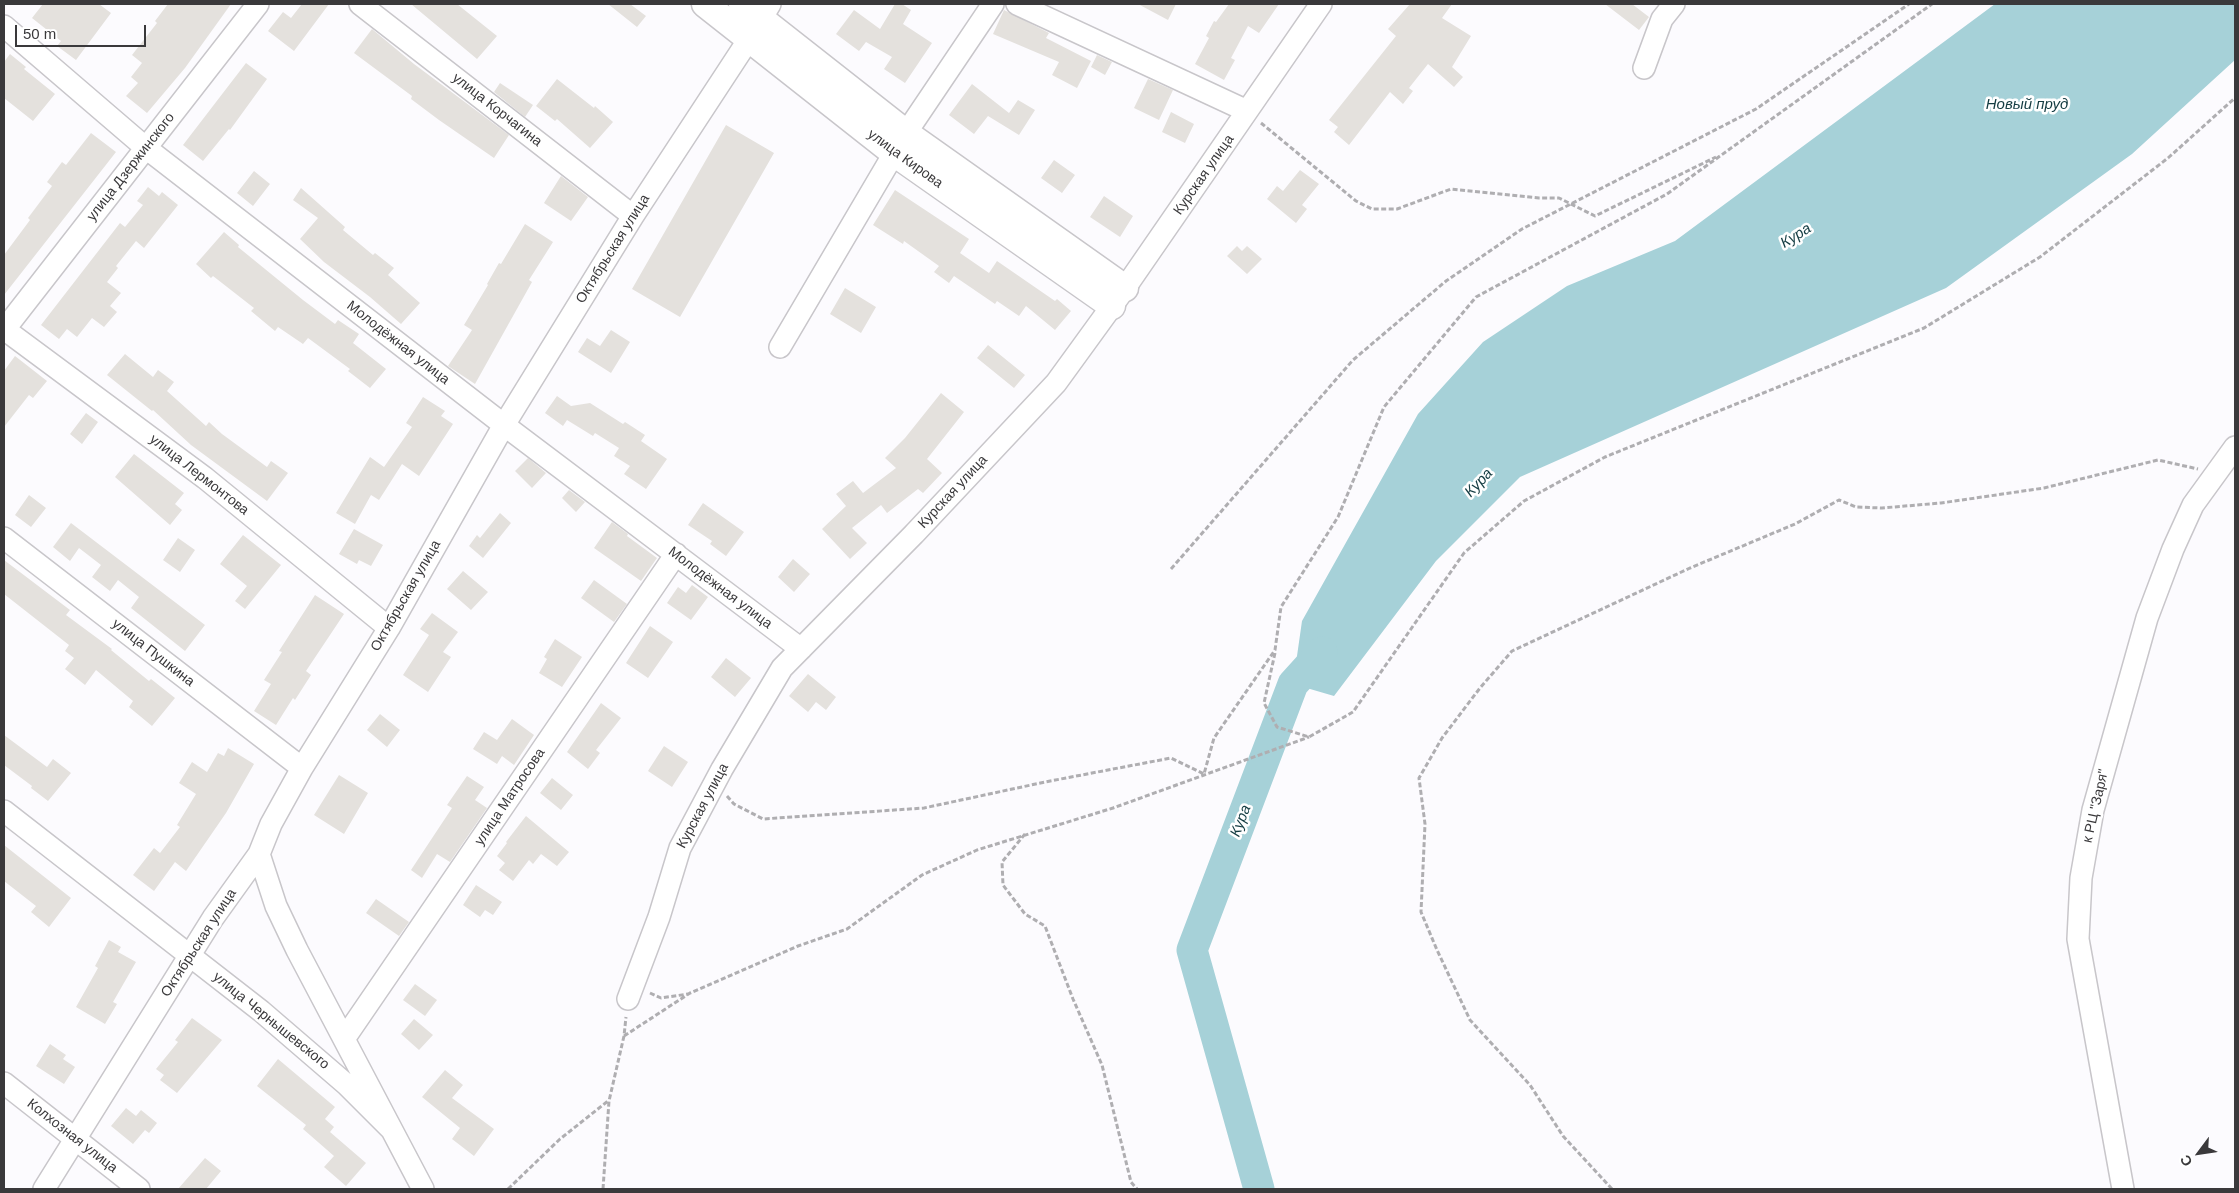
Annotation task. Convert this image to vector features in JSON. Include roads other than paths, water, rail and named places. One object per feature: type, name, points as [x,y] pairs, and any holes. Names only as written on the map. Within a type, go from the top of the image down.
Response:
[{"type":"street","name":"улица Дзержинского","points":[[4,329],[258,4]]},
{"type":"street","name":"улица Корчагина","points":[[360,4],[633,216]]},
{"type":"street","name":"улица Кирова","points":[[704,4],[756,16],[900,143],[1119,297]]},
{"type":"street","points":[[780,347],[900,143],[993,4]]},
{"type":"street","points":[[1017,4],[1247,111]]},
{"type":"street","name":"Курская улица","points":[[628,999],[659,917],[680,848],[715,783],[782,668],[914,534],[1056,383],[1119,297],[1322,4]]},
{"type":"street","points":[[1644,68],[1662,19],[1674,4]]},
{"type":"street","name":"Октябрьская улица","points":[[44,1189],[189,955],[259,854],[270,824],[302,768],[389,628],[504,424],[756,16]]},
{"type":"street","name":"Молодёжная улица","points":[[4,26],[146,148],[504,424],[801,649]]},
{"type":"street","name":"улица Лермонтова","points":[[4,329],[205,478],[389,628]]},
{"type":"street","name":"к РЦ \"Заря\"","points":[[2123,1189],[2078,939],[2081,878],[2093,810],[2147,618],[2173,549],[2193,505],[2235,447]]},
{"type":"street","name":"улица Пушкина","points":[[4,538],[302,768]]},
{"type":"street","name":"улица Матросова","points":[[344,1039],[676,554]]},
{"type":"street","name":"улица Чернышевского","points":[[4,811],[276,1023],[347,1084],[390,1128]]},
{"type":"street","points":[[259,854],[276,906],[390,1128],[424,1189]]},
{"type":"street","name":"Колхозная улица","points":[[4,1083],[139,1189]]},
{"type":"water","name":"Новый пруд","points":[[1995,4],[2235,4],[2235,60],[2132,154],[1946,288],[1520,477],[1436,561],[1334,696],[1293,684],[1302,621],[1418,414],[1483,342],[1567,286],[1675,241]]},
{"type":"waterway","name":"Кура","points":[[1259,1189],[1192,950],[1293,684],[1322,652]]}]
